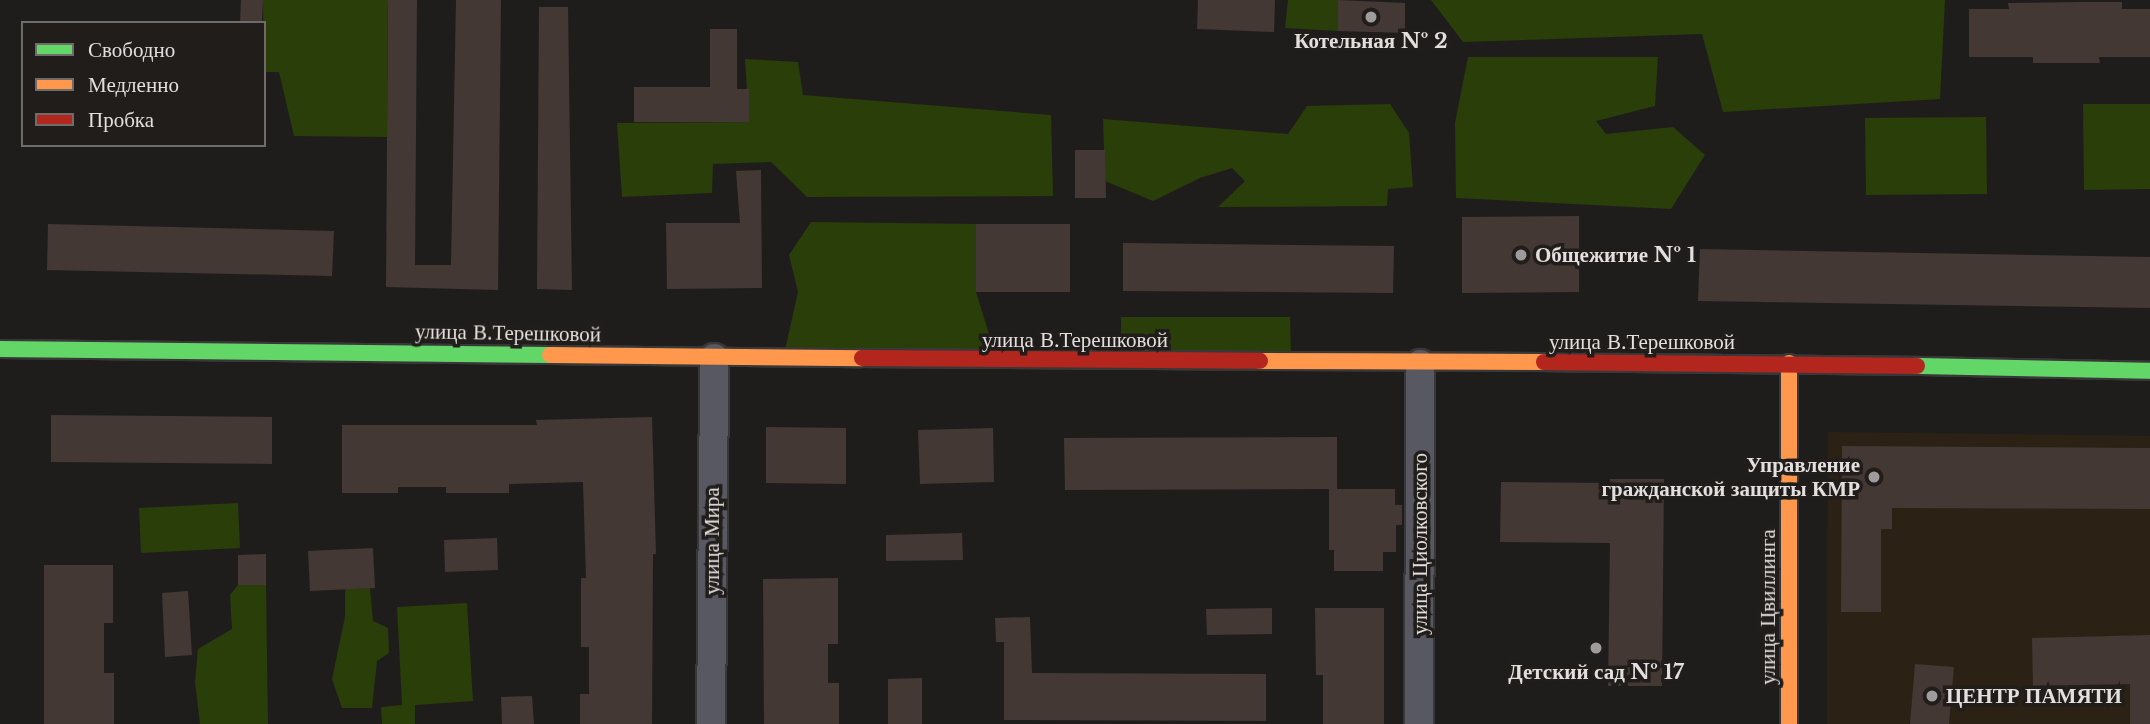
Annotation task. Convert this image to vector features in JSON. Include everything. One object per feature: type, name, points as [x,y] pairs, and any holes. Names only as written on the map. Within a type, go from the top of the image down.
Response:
[{"type":"main road","name":"улица В.Терешковой","points":[[0,349],[1420,364],[1789,363],[2150,371]]},
{"type":"main road","name":"улица Цвиллинга","points":[[1789,363],[1789,724]]},
{"type":"street","name":"улица Мира","points":[[710,724],[713,358]]},
{"type":"street","name":"улица Циолковского","points":[[1419,724],[1420,364]]},
{"type":"shaded area","points":[[1828,432],[2150,436],[2150,724],[1827,724]]},
{"type":"green space","points":[[263,0],[388,0],[387,137],[294,136],[279,72],[266,72],[266,21],[263,21]]},
{"type":"green space","points":[[1288,0],[1338,0],[1338,31],[1285,28]]},
{"type":"green space","points":[[1431,0],[1945,0],[1940,99],[1723,112],[1702,34],[1463,42]]},
{"type":"green space","points":[[1468,57],[1658,57],[1655,106],[1596,121],[1606,134],[1673,127],[1705,155],[1671,209],[1456,198],[1455,123]]},
{"type":"green space","points":[[745,59],[798,62],[803,95],[1051,115],[1053,196],[807,197],[771,162],[713,164],[712,193],[622,197],[617,123],[749,122]]},
{"type":"green space","points":[[1390,104],[1409,133],[1413,187],[1388,189],[1387,206],[1218,207],[1245,181],[1232,168],[1200,178],[1153,201],[1105,181],[1103,119],[1288,134],[1307,106]]},
{"type":"green space","points":[[2083,104],[2150,104],[2150,189],[2084,190]]},
{"type":"green space","points":[[1986,117],[1987,194],[1866,195],[1865,118]]},
{"type":"green space","points":[[811,222],[976,224],[976,292],[994,350],[785,350],[798,292],[789,255]]},
{"type":"green space","points":[[1121,317],[1290,317],[1291,353],[1121,355]]},
{"type":"green space","points":[[238,503],[240,548],[141,553],[139,508]]},
{"type":"green space","points":[[238,585],[266,585],[268,724],[200,724],[195,682],[198,649],[232,629],[230,595]]},
{"type":"green space","points":[[370,588],[373,621],[388,628],[389,653],[377,661],[372,708],[342,708],[332,679],[345,617],[345,593],[346,589]]},
{"type":"green space","points":[[467,603],[473,701],[415,705],[415,724],[382,724],[381,707],[402,705],[397,607]]},
{"type":"building","points":[[241,0],[263,0],[262,21],[240,21]]},
{"type":"building","points":[[388,0],[417,0],[415,265],[451,265],[456,0],[501,0],[498,290],[386,287]]},
{"type":"building","points":[[1198,0],[1275,0],[1274,32],[1197,29]]},
{"type":"building","name":"Котельная № 2","points":[[1338,0],[1405,3],[1405,33],[1338,31]]},
{"type":"building","points":[[2122,2],[2122,9],[2150,9],[2150,57],[2099,57],[2100,63],[2033,63],[2033,57],[1969,57],[1969,9],[2009,9],[2008,3]]},
{"type":"building","points":[[539,7],[568,7],[572,290],[537,289]]},
{"type":"building","points":[[710,29],[737,29],[737,89],[749,89],[749,122],[634,122],[634,87],[710,87]]},
{"type":"building","points":[[1075,150],[1105,150],[1106,198],[1075,198]]},
{"type":"building","points":[[761,170],[762,288],[667,289],[666,223],[740,223],[736,171]]},
{"type":"building","name":"Общежитие № 1","points":[[1579,216],[1579,292],[1462,293],[1462,217]]},
{"type":"building","points":[[48,224],[334,231],[332,276],[47,270]]},
{"type":"building","points":[[976,224],[1070,224],[1070,292],[976,292]]},
{"type":"building","points":[[1123,243],[1394,246],[1393,293],[1123,291]]},
{"type":"building","points":[[1700,249],[2150,257],[2150,308],[1698,301]]},
{"type":"building","points":[[51,415],[272,417],[272,464],[51,462]]},
{"type":"building","points":[[652,417],[656,554],[653,554],[652,724],[580,724],[580,694],[589,694],[589,647],[581,647],[581,578],[586,578],[583,482],[509,484],[509,493],[446,493],[446,487],[398,487],[398,493],[342,493],[342,425],[537,425],[536,420]]},
{"type":"building","points":[[766,427],[846,428],[846,484],[766,483]]},
{"type":"building","points":[[993,428],[994,482],[920,484],[918,430]]},
{"type":"building","points":[[1337,437],[1337,489],[1065,490],[1064,438]]},
{"type":"building","points":[[1842,446],[2150,448],[2150,509],[1892,508],[1892,529],[1881,529],[1881,612],[1841,612]]},
{"type":"building","points":[[1610,479],[1664,479],[1662,686],[1608,686],[1610,543],[1500,542],[1501,482],[1610,483]]},
{"type":"building","points":[[1329,489],[1395,489],[1395,505],[1402,505],[1402,525],[1396,525],[1396,552],[1383,552],[1383,571],[1334,571],[1334,550],[1329,550]]},
{"type":"building","points":[[962,533],[963,560],[886,561],[886,535]]},
{"type":"building","points":[[497,538],[498,570],[445,572],[444,540]]},
{"type":"building","points":[[373,548],[375,588],[310,591],[308,551]]},
{"type":"building","points":[[266,554],[266,585],[238,585],[238,555]]},
{"type":"building","points":[[44,565],[113,565],[113,623],[104,623],[104,673],[114,673],[114,724],[44,724]]},
{"type":"building","points":[[838,578],[838,644],[828,644],[828,683],[839,683],[839,724],[764,724],[763,579]]},
{"type":"building","points":[[188,591],[192,655],[165,657],[162,593]]},
{"type":"building","points":[[1272,608],[1272,634],[1207,635],[1206,609]]},
{"type":"building","points":[[1315,608],[1384,608],[1384,724],[1323,724],[1323,675],[1316,675]]},
{"type":"building","points":[[1030,617],[1032,673],[1266,674],[1266,721],[1004,720],[1004,642],[996,642],[995,618]]},
{"type":"building","points":[[2150,635],[2150,724],[2130,724],[2130,684],[2033,686],[2032,638]]},
{"type":"building","name":"ЦЕНТР ПАМЯТИ","points":[[1915,664],[1954,667],[1949,724],[1910,724]]},
{"type":"building","points":[[922,678],[922,724],[888,724],[888,679]]},
{"type":"building","points":[[532,696],[534,724],[502,724],[501,697]]},
{"type":"traffic: fast","points":[[0,349],[550,355]]},
{"type":"traffic: fast","points":[[1917,366],[2150,371]]},
{"type":"traffic: slow","points":[[550,355],[862,358]]},
{"type":"traffic: slow","points":[[1260,361],[1544,362]]},
{"type":"traffic: slow","points":[[1789,363],[1789,724]]},
{"type":"traffic: jam","points":[[862,358],[1260,361]]},
{"type":"traffic: jam","points":[[1544,362],[1917,366]]},
{"type":"place","name":"Котельная № 2","points":[[1371,17]]},
{"type":"place","name":"Общежитие № 1","points":[[1521,255]]},
{"type":"place","name":"Управление гражданской защиты КМР","points":[[1874,477]]},
{"type":"place","name":"Детский сад № 17","points":[[1596,648]]},
{"type":"place","name":"ЦЕНТР ПАМЯТИ","points":[[1932,696]]}]
